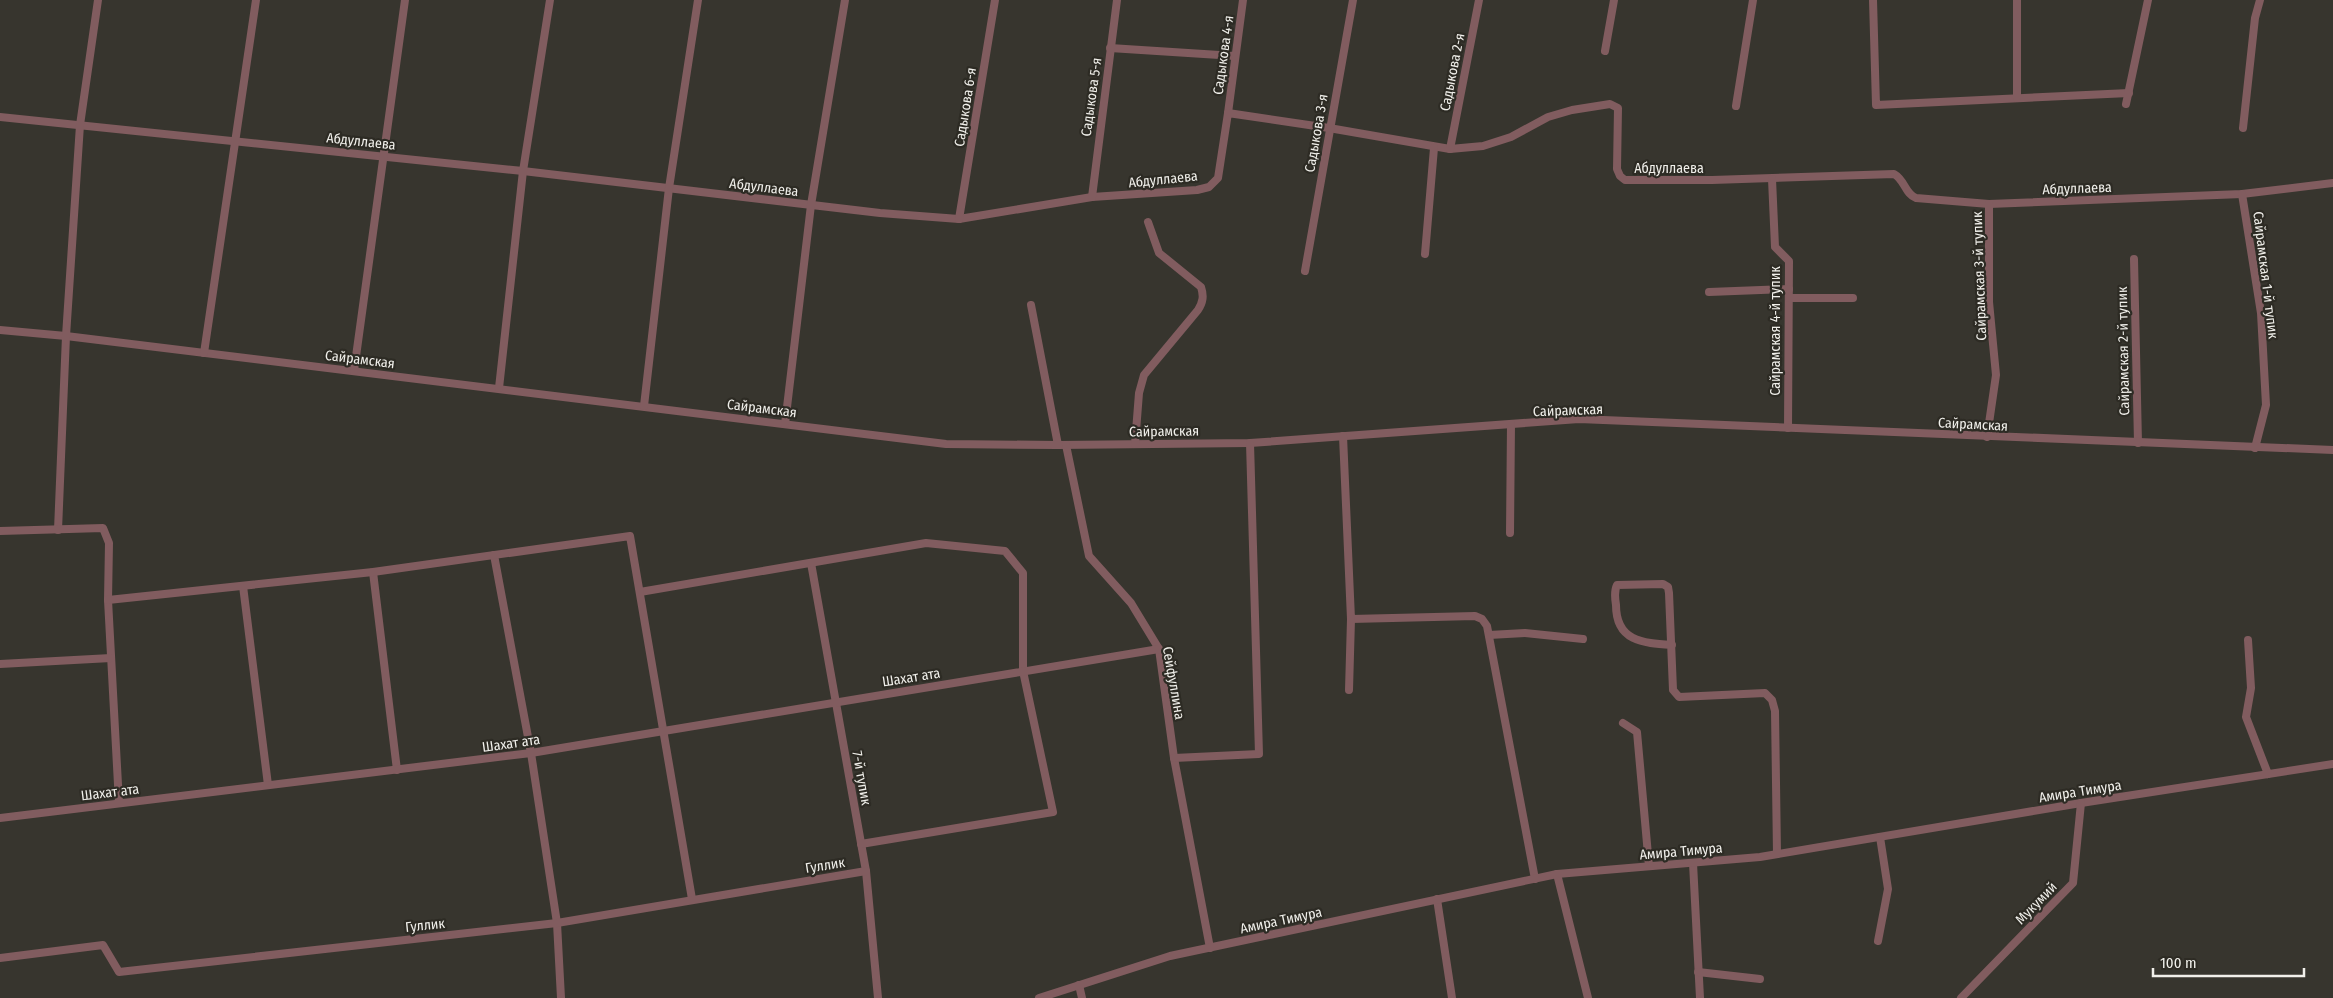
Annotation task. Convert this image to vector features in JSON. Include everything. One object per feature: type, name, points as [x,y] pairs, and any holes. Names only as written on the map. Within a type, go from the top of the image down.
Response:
[{"type":"street","points":[[58,530],[66,336],[80,125],[98,0]]},
{"type":"street","points":[[204,352],[256,0]]},
{"type":"street","points":[[354,371],[382,156],[406,0]]},
{"type":"street","points":[[499,388],[523,171],[550,0]]},
{"type":"street","points":[[644,406],[669,188],[698,0]]},
{"type":"street","points":[[785,424],[811,205],[845,0]]},
{"type":"street","name":"Садыкова 6-я","points":[[959,219],[995,0]]},
{"type":"street","name":"Садыкова 5-я","points":[[1092,197],[1117,0]]},
{"type":"street","name":"Садыкова 4-я","points":[[1228,112],[1243,0]]},
{"type":"street","name":"Садыкова 3-я","points":[[1305,271],[1353,0]]},
{"type":"street","name":"Садыкова 2-я","points":[[1450,150],[1479,0]]},
{"type":"street","points":[[1605,51],[1614,0]]},
{"type":"street","points":[[1736,106],[1754,0]]},
{"type":"street","points":[[1873,0],[1876,106],[2129,93]]},
{"type":"street","points":[[2017,0],[2017,98]]},
{"type":"street","points":[[2126,104],[2148,0]]},
{"type":"street","points":[[2243,128],[2255,18],[2260,0]]},
{"type":"street","points":[[1110,48],[1236,56]]},
{"type":"street","name":"Абдуллаева","points":[[0,117],[523,171],[880,213],[959,219],[1092,197],[1197,190],[1209,186],[1218,178],[1228,112],[1450,150],[1492,143],[1511,137],[1548,117],[1572,110],[1610,104],[1618,108],[1617,169],[1620,176],[1626,180],[1772,179],[1894,174],[1902,180],[1912,196],[1916,198],[1989,204],[2242,194],[2333,182]]},
{"type":"street","points":[[1425,254],[1434,148]]},
{"type":"street","name":"Сайрамская 4-й тупик","points":[[1772,179],[1775,247],[1789,261],[1788,428]]},
{"type":"street","name":"Сайрамская 1-й тупик","points":[[2242,194],[2261,313],[2266,406],[2255,448]]},
{"type":"street","name":"Сайрамская 3-й тупик","points":[[1987,438],[1996,375],[1989,302],[1989,204]]},
{"type":"street","points":[[1135,444],[1139,393],[1144,376],[1198,310],[1203,302],[1204,294],[1201,287],[1159,253],[1148,222]]},
{"type":"street","name":"Сайрамская 2-й тупик","points":[[2134,259],[2138,443]]},
{"type":"street","points":[[1710,292],[1789,289]]},
{"type":"street","points":[[1789,298],[1853,298]]},
{"type":"street","name":"Сейфуллина","points":[[1031,305],[1089,556],[1131,603],[1158,649],[1174,758],[1210,948]]},
{"type":"street","name":"Сайрамская","points":[[0,330],[204,352],[946,444],[1062,445],[1250,442],[1579,420],[1987,438],[2333,450]]},
{"type":"street","points":[[1510,533],[1511,424]]},
{"type":"street","points":[[1343,436],[1351,619],[1349,690]]},
{"type":"street","points":[[1174,758],[1259,754],[1250,442]]},
{"type":"street","points":[[0,531],[103,528],[109,543],[108,600],[119,803]]},
{"type":"street","points":[[108,600],[373,572],[630,536],[692,899]]},
{"type":"street","points":[[640,592],[926,543],[1005,551],[1023,573],[1023,671]]},
{"type":"street","points":[[494,555],[531,753],[557,923],[562,998]]},
{"type":"street","name":"7-й тупик","points":[[812,563],[835,703],[866,871],[878,998]]},
{"type":"street","points":[[373,572],[397,770]]},
{"type":"street","points":[[1672,645],[1641,643],[1618,626],[1616,618],[1617,586],[1663,584],[1668,587],[1672,645],[1672,690],[1678,696],[1765,693],[1772,700],[1775,711],[1777,854]]},
{"type":"street","points":[[243,586],[268,785]]},
{"type":"street","points":[[1351,619],[1475,616],[1482,619],[1487,626],[1535,879]]},
{"type":"street","points":[[1489,634],[1525,632],[1583,639]]},
{"type":"street","points":[[2248,640],[2251,688],[2246,718],[2268,774]]},
{"type":"street","name":"Шахат ата","points":[[0,818],[531,753],[1158,649]]},
{"type":"street","points":[[0,664],[111,658]]},
{"type":"street","name":"Гуллик","points":[[861,844],[1053,812],[1023,671]]},
{"type":"street","points":[[1623,722],[1637,732],[1649,866]]},
{"type":"street","name":"Амира Тимура","points":[[1039,998],[1170,956],[1557,874],[1777,854],[2081,803],[2333,764]]},
{"type":"street","name":"Мукумий","points":[[1961,998],[2073,883],[2081,803]]},
{"type":"street","points":[[1878,941],[1888,889],[1880,837]]},
{"type":"street","points":[[1692,863],[1700,998]]},
{"type":"street","name":"Гуллик","points":[[0,958],[103,946],[119,972],[557,923],[866,871]]},
{"type":"street","points":[[1557,874],[1588,998]]},
{"type":"street","points":[[1437,900],[1452,998]]},
{"type":"street","points":[[1698,972],[1760,979]]},
{"type":"street","points":[[1079,985],[1082,998]]}]
